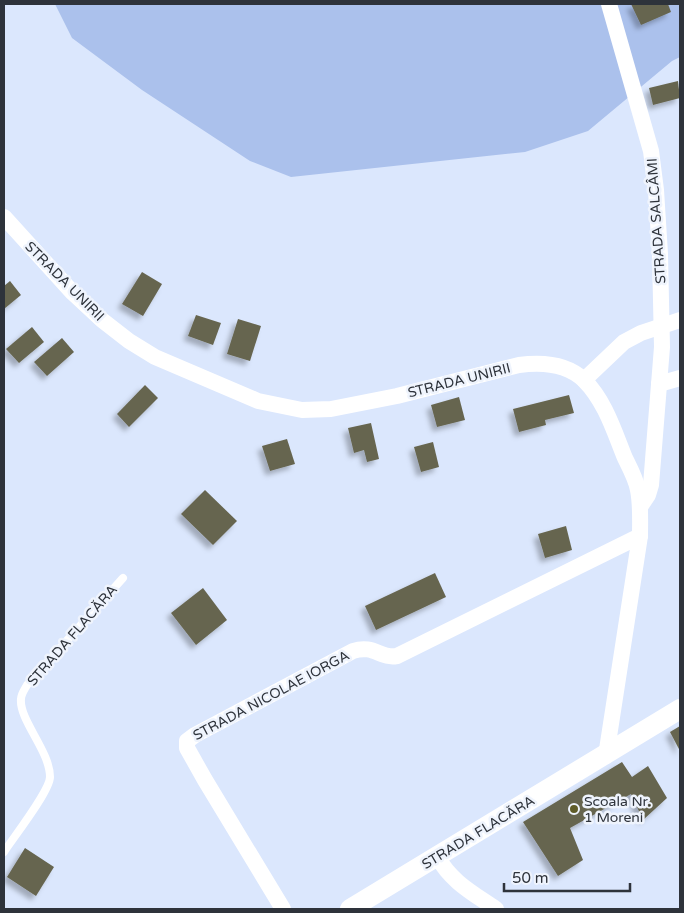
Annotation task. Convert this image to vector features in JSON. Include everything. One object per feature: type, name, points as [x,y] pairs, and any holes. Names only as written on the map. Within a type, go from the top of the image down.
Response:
[{"type":"street","name":"STRADA SALCÂMI","points":[[609,4],[651,151],[656,190],[662,348],[651,485],[648,495],[640,507]]},
{"type":"street","name":"STRADA UNIRII","points":[[4,218],[73,293],[102,320],[129,341],[155,357],[258,401],[302,410],[331,409],[397,396],[536,362],[554,364],[573,372],[584,380],[605,408],[638,488],[640,507],[640,536],[606,756]]},
{"type":"street","points":[[584,380],[624,342],[641,333],[680,320]]},
{"type":"street","points":[[660,384],[680,378]]},
{"type":"street","name":"STRADA NICOLAE IORGA","points":[[283,909],[205,780],[187,748],[187,741],[353,651],[362,648],[372,649],[390,657],[397,656],[640,536]]},
{"type":"street","name":"STRADA FLACĂRA","points":[[350,909],[606,756],[680,709]]},
{"type":"street","points":[[437,856],[444,870],[452,878],[496,909]]},
{"type":"lane","name":"STRADA FLACĂRA","points":[[4,852],[38,801],[50,778],[46,758],[21,708],[21,697],[27,685],[123,578]]},
{"type":"shaded area","points":[[55,4],[680,4],[680,57],[672,61],[588,131],[525,152],[291,177],[250,161],[142,90],[72,38]]},
{"type":"building","points":[[631,4],[668,4],[671,12],[641,25]]},
{"type":"building","points":[[678,81],[680,98],[653,105],[649,88]]},
{"type":"building","points":[[142,272],[162,284],[143,316],[122,304]]},
{"type":"building","points":[[10,281],[21,295],[4,309],[4,286]]},
{"type":"building","points":[[196,315],[221,323],[213,345],[188,336]]},
{"type":"building","points":[[238,319],[261,326],[250,361],[227,354]]},
{"type":"building","points":[[32,327],[44,342],[19,363],[6,349]]},
{"type":"building","points":[[62,338],[74,352],[47,376],[34,362]]},
{"type":"building","points":[[145,385],[158,398],[129,427],[117,414]]},
{"type":"building","points":[[569,395],[574,413],[545,420],[546,425],[519,432],[513,409]]},
{"type":"building","points":[[459,397],[465,420],[437,427],[431,405]]},
{"type":"building","points":[[371,423],[379,459],[367,462],[364,450],[354,453],[348,428]]},
{"type":"building","points":[[287,439],[295,464],[270,471],[262,446]]},
{"type":"building","points":[[433,442],[439,467],[421,472],[414,447]]},
{"type":"building","points":[[205,490],[237,521],[213,545],[181,514]]},
{"type":"building","points":[[566,526],[572,550],[545,558],[538,534]]},
{"type":"building","points":[[435,573],[446,597],[376,630],[365,606]]},
{"type":"building","points":[[203,588],[227,620],[196,645],[171,613]]},
{"type":"building","points":[[680,726],[680,751],[670,732]]},
{"type":"building","name":"Scoala Nr. 1 Moreni","points":[[622,762],[632,777],[648,766],[667,798],[643,820],[631,794],[570,828],[583,860],[558,876],[523,822]]},
{"type":"building","points":[[25,848],[54,867],[36,896],[7,877]]},
{"type":"place","name":"Scoala Nr. 1 Moreni","points":[[574,809]]}]
